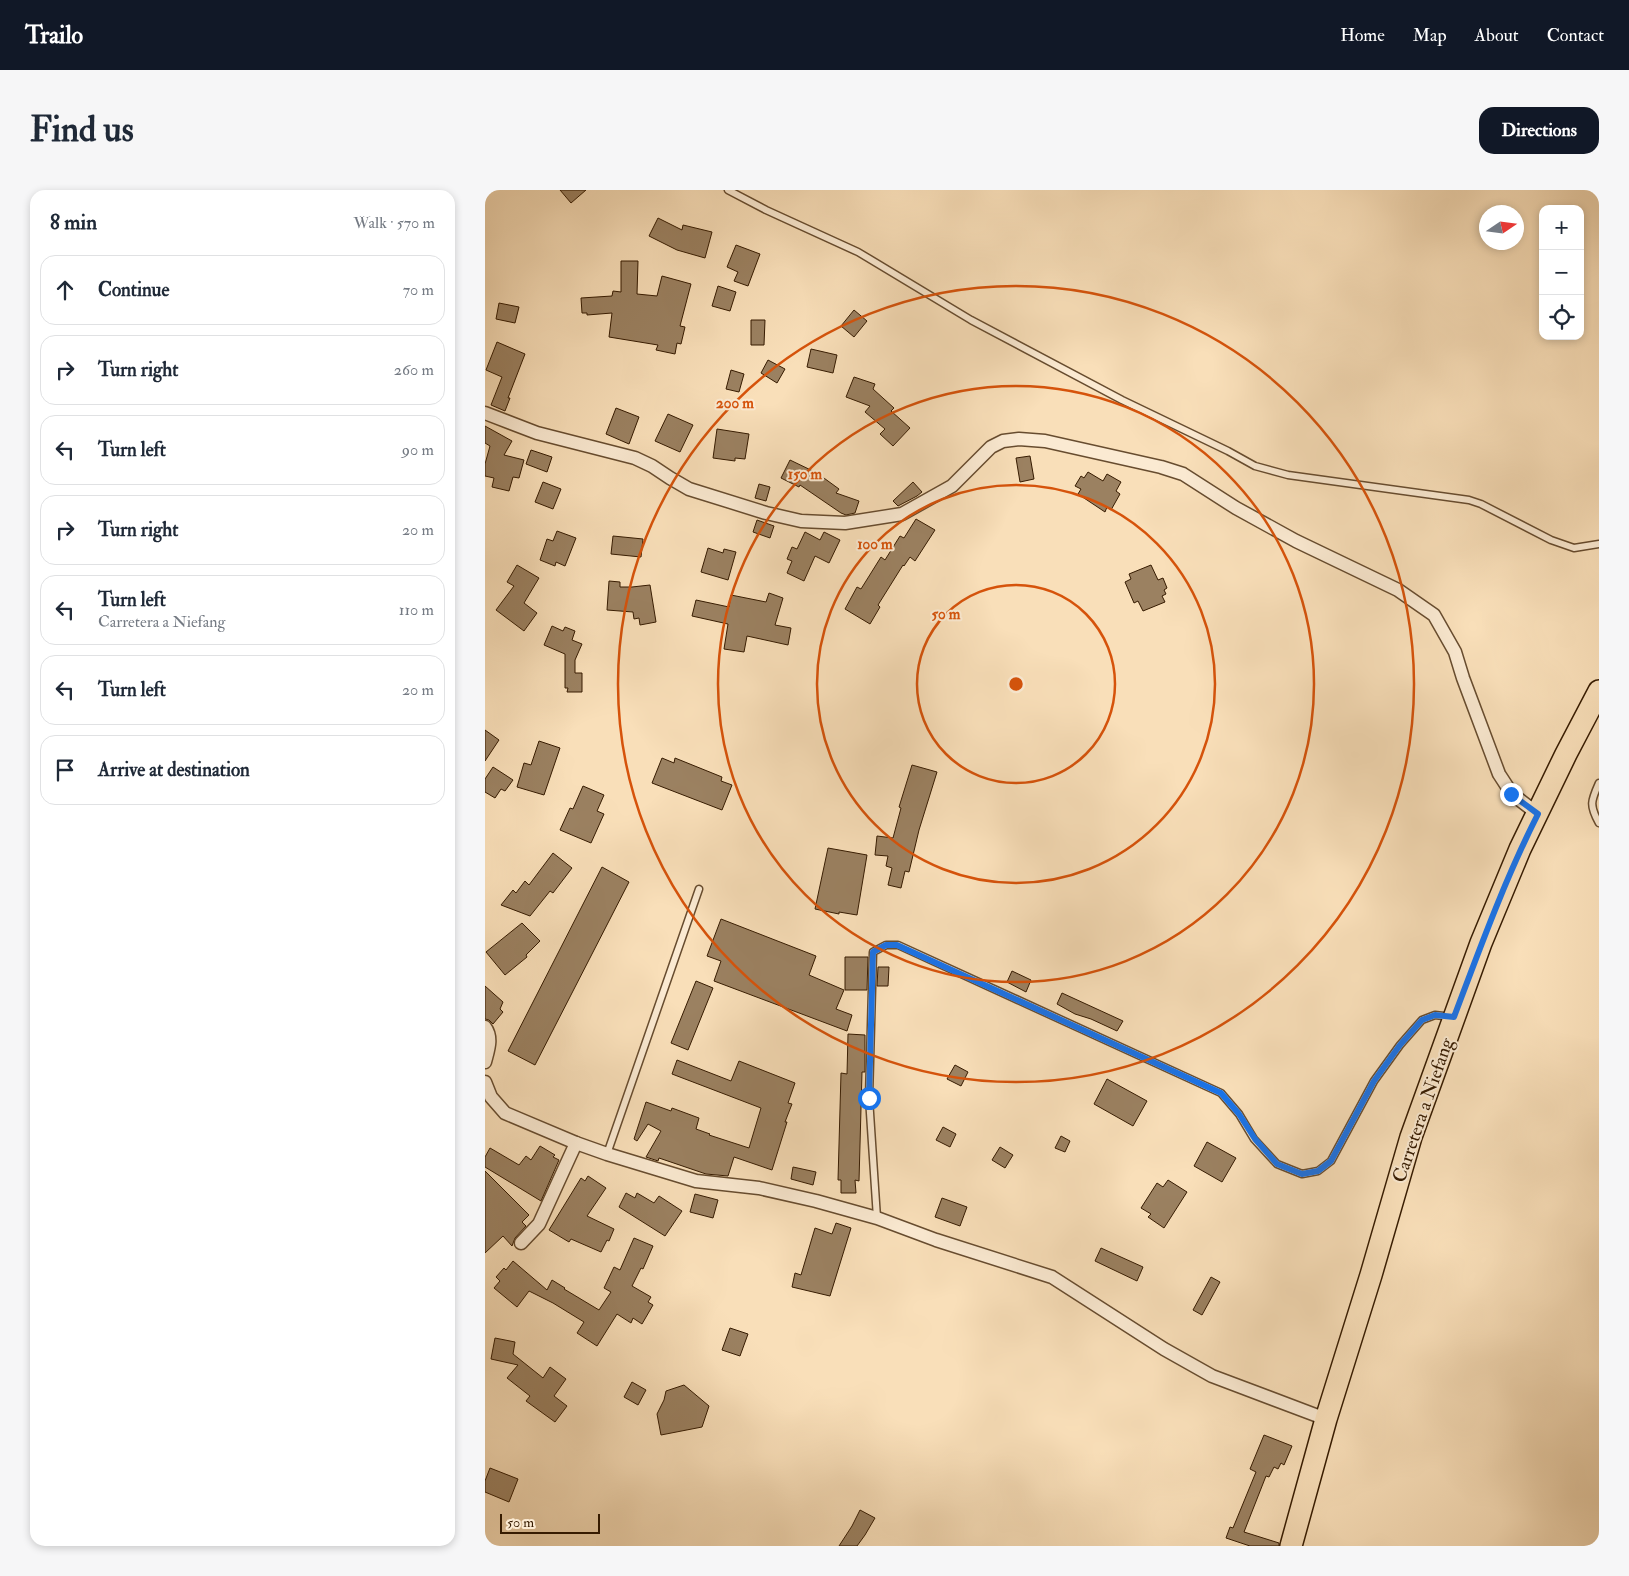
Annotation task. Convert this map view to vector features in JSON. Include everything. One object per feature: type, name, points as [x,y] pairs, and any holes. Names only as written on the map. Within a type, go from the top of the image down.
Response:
[{"type":"main road","name":"Carretera a Niefang","points":[[1291,1546],[1326,1419],[1371,1275],[1411,1137],[1454,1017],[1481,943],[1520,849],[1599,691]]},
{"type":"street","points":[[485,413],[537,433],[635,458],[652,466],[689,489],[766,513],[801,521],[845,523],[902,514],[952,486],[991,447],[1003,441],[1019,439],[1045,441],[1161,467],[1183,474],[1236,508],[1296,541],[1398,590],[1434,615],[1455,652],[1499,774],[1511,794],[1538,814]]},
{"type":"street","points":[[485,1028],[489,1033],[490,1039],[485,1062]]},
{"type":"street","points":[[485,1082],[491,1097],[505,1113],[607,1154],[696,1181],[759,1188],[816,1201],[877,1218],[936,1240],[1053,1277],[1164,1349],[1212,1376],[1326,1419]]},
{"type":"street","points":[[521,1243],[539,1224],[576,1143]]},
{"type":"lane","points":[[727,190],[765,210],[858,252],[971,320],[1122,400],[1255,466],[1288,476],[1469,500],[1481,504],[1558,543],[1574,548],[1599,544]]},
{"type":"lane","points":[[1599,783],[1591,799],[1599,823]]},
{"type":"lane","points":[[607,1154],[699,889]]},
{"type":"lane","points":[[877,1218],[869,1098],[873,952],[886,945],[897,945],[1221,1093],[1239,1114],[1255,1139],[1277,1164],[1302,1174],[1318,1171],[1331,1161],[1374,1081],[1400,1045],[1422,1020],[1435,1015],[1454,1017]]},
{"type":"building","points":[[560,190],[586,190],[571,203]]},
{"type":"building","points":[[658,218],[682,230],[683,225],[712,232],[705,258],[677,250],[649,236]]},
{"type":"building","points":[[736,245],[760,254],[748,286],[734,281],[738,272],[727,267]]},
{"type":"building","points":[[621,261],[638,261],[637,294],[657,296],[662,276],[691,284],[680,326],[685,327],[681,344],[677,343],[675,354],[656,350],[658,345],[609,337],[612,313],[587,315],[587,313],[582,313],[581,298],[612,296],[613,291],[621,292]]},
{"type":"building","points":[[718,286],[736,292],[730,311],[712,306]]},
{"type":"building","points":[[499,303],[519,307],[515,323],[496,319]]},
{"type":"building","points":[[854,310],[867,321],[854,337],[841,326]]},
{"type":"building","points":[[751,320],[765,320],[764,345],[751,345]]},
{"type":"building","points":[[497,342],[525,354],[505,411],[491,405],[502,377],[486,370]]},
{"type":"building","points":[[811,349],[837,355],[833,373],[807,367]]},
{"type":"building","points":[[768,360],[785,369],[777,383],[761,373]]},
{"type":"building","points":[[731,370],[744,374],[739,392],[726,389]]},
{"type":"building","points":[[854,377],[875,384],[873,389],[894,408],[891,411],[910,428],[893,446],[880,434],[885,429],[865,412],[870,406],[846,397]]},
{"type":"building","points":[[616,408],[639,417],[629,444],[606,434]]},
{"type":"building","points":[[668,414],[693,425],[680,452],[655,441]]},
{"type":"building","points":[[485,426],[512,441],[504,455],[524,460],[519,478],[513,477],[509,491],[492,487],[494,478],[485,476],[485,464],[490,446],[485,443]]},
{"type":"building","points":[[717,429],[749,434],[745,459],[735,458],[735,461],[713,458]]},
{"type":"building","points":[[531,450],[552,457],[547,472],[526,464]]},
{"type":"building","points":[[1030,456],[1034,479],[1020,482],[1016,458]]},
{"type":"building","points":[[790,460],[817,473],[839,489],[836,493],[859,501],[855,513],[846,515],[841,513],[800,485],[799,487],[781,478]]},
{"type":"building","points":[[1088,472],[1103,481],[1107,474],[1121,482],[1116,491],[1120,494],[1111,510],[1107,507],[1105,512],[1078,494],[1081,489],[1075,486],[1081,476],[1084,478]]},
{"type":"building","points":[[543,482],[561,489],[553,509],[535,502]]},
{"type":"building","points":[[913,482],[922,492],[898,506],[893,501]]},
{"type":"building","points":[[759,484],[770,487],[766,501],[755,498]]},
{"type":"building","points":[[916,519],[935,530],[915,561],[910,557],[903,565],[878,605],[880,607],[870,624],[845,609],[857,587],[861,589],[881,557],[885,560],[900,536],[904,538]]},
{"type":"building","points":[[757,520],[774,526],[770,538],[753,532]]},
{"type":"building","points":[[557,531],[576,538],[565,566],[556,562],[555,566],[540,560],[547,539],[553,541]]},
{"type":"building","points":[[805,532],[820,540],[824,532],[840,540],[829,563],[815,556],[804,581],[787,573],[792,561],[787,559],[792,547],[797,549]]},
{"type":"building","points":[[613,536],[643,539],[641,557],[611,554]]},
{"type":"building","points":[[708,548],[723,553],[724,549],[736,552],[728,580],[701,572]]},
{"type":"building","points":[[517,565],[539,578],[524,603],[537,613],[524,631],[496,610],[514,586],[507,582]]},
{"type":"building","points":[[1151,565],[1158,580],[1163,578],[1167,588],[1164,590],[1166,594],[1162,596],[1165,602],[1143,611],[1138,601],[1134,603],[1125,582],[1131,579],[1129,574]]},
{"type":"building","points":[[609,581],[620,582],[620,587],[650,585],[656,622],[640,625],[639,618],[634,619],[633,612],[607,610]]},
{"type":"building","points":[[769,593],[783,598],[775,625],[791,628],[788,645],[747,636],[744,652],[724,649],[728,624],[692,616],[696,600],[729,607],[731,595],[766,602]]},
{"type":"building","points":[[552,626],[563,631],[565,627],[575,631],[572,640],[582,644],[575,660],[575,673],[582,673],[582,692],[567,692],[568,688],[565,688],[565,654],[544,645]]},
{"type":"building","points":[[485,730],[499,740],[485,761]]},
{"type":"building","points":[[539,741],[560,748],[544,795],[517,787],[524,763],[531,765]]},
{"type":"building","points":[[662,758],[674,763],[675,758],[722,777],[721,781],[732,785],[722,810],[652,783]]},
{"type":"building","points":[[912,765],[937,772],[919,830],[909,872],[905,871],[901,888],[888,885],[892,868],[886,866],[888,856],[875,855],[877,836],[893,838],[901,808],[899,807]]},
{"type":"building","points":[[493,767],[513,780],[505,791],[501,789],[495,798],[485,792],[485,779]]},
{"type":"building","points":[[583,786],[604,795],[597,811],[604,814],[591,843],[560,830],[570,808],[573,809]]},
{"type":"building","points":[[828,848],[867,855],[857,915],[839,912],[839,914],[815,909]]},
{"type":"building","points":[[553,853],[572,868],[553,893],[550,891],[530,916],[501,905],[513,890],[516,893],[525,881],[529,885]]},
{"type":"building","points":[[602,867],[629,882],[535,1065],[508,1051]]},
{"type":"building","points":[[721,919],[816,956],[809,975],[844,990],[836,1009],[852,1015],[847,1031],[714,981],[721,961],[707,956]]},
{"type":"building","points":[[522,923],[540,941],[526,955],[527,957],[505,975],[486,952]]},
{"type":"building","points":[[845,957],[868,957],[867,990],[845,990]]},
{"type":"building","points":[[878,967],[889,967],[888,986],[877,986]]},
{"type":"building","points":[[1012,971],[1031,980],[1026,992],[1007,982]]},
{"type":"building","points":[[696,981],[713,988],[688,1050],[671,1043]]},
{"type":"building","points":[[485,986],[503,1002],[500,1009],[503,1012],[493,1024],[485,1019]]},
{"type":"building","points":[[1062,993],[1123,1021],[1117,1031],[1075,1014],[1057,1004]]},
{"type":"building","points":[[848,1034],[865,1035],[865,1072],[862,1072],[859,1181],[855,1180],[856,1193],[841,1193],[841,1180],[838,1180],[841,1073],[847,1074]]},
{"type":"building","points":[[677,1060],[731,1081],[739,1061],[795,1083],[788,1103],[792,1104],[772,1170],[734,1157],[728,1176],[706,1174],[659,1158],[658,1161],[646,1157],[661,1131],[648,1124],[637,1141],[634,1139],[646,1102],[671,1111],[672,1108],[699,1118],[696,1129],[749,1148],[761,1108],[672,1074]]},
{"type":"building","points":[[955,1065],[968,1072],[961,1086],[947,1079]]},
{"type":"building","points":[[1107,1079],[1147,1101],[1133,1126],[1094,1104]]},
{"type":"building","points":[[943,1127],[956,1134],[950,1147],[936,1140]]},
{"type":"building","points":[[1061,1136],[1070,1141],[1065,1152],[1055,1148]]},
{"type":"building","points":[[1207,1142],[1236,1158],[1222,1182],[1194,1166]]},
{"type":"building","points":[[540,1146],[555,1155],[553,1157],[559,1160],[541,1201],[485,1167],[485,1157],[490,1148],[519,1165],[526,1156],[531,1160]]},
{"type":"building","points":[[1000,1147],[1013,1155],[1005,1168],[992,1160]]},
{"type":"building","points":[[793,1167],[816,1172],[813,1185],[791,1179]]},
{"type":"building","points":[[485,1171],[529,1215],[522,1222],[526,1226],[515,1238],[512,1246],[503,1236],[485,1253]]},
{"type":"building","points":[[588,1176],[606,1188],[587,1216],[614,1229],[609,1241],[607,1240],[601,1252],[571,1239],[569,1242],[549,1230],[581,1178],[585,1181]]},
{"type":"building","points":[[1168,1180],[1187,1192],[1164,1228],[1148,1217],[1151,1214],[1141,1208],[1157,1183],[1163,1187]]},
{"type":"building","points":[[626,1193],[635,1198],[637,1193],[654,1203],[659,1196],[682,1211],[665,1236],[619,1207]]},
{"type":"building","points":[[695,1194],[718,1200],[713,1218],[690,1212]]},
{"type":"building","points":[[942,1198],[967,1207],[960,1226],[935,1217]]},
{"type":"building","points":[[836,1223],[851,1228],[830,1296],[792,1287],[795,1273],[801,1275],[815,1228],[832,1234]]},
{"type":"building","points":[[634,1238],[653,1246],[643,1269],[641,1268],[632,1286],[651,1297],[648,1302],[653,1305],[642,1324],[633,1318],[631,1323],[617,1314],[597,1346],[577,1333],[584,1322],[553,1303],[529,1291],[517,1307],[494,1288],[500,1281],[496,1277],[504,1268],[506,1270],[513,1261],[547,1290],[552,1280],[599,1310],[611,1292],[604,1288],[614,1267],[620,1270]]},
{"type":"building","points":[[1101,1248],[1143,1267],[1137,1281],[1095,1261]]},
{"type":"building","points":[[1211,1277],[1220,1282],[1202,1315],[1193,1310]]},
{"type":"building","points":[[730,1328],[748,1334],[740,1356],[722,1350]]},
{"type":"building","points":[[495,1338],[515,1342],[513,1354],[543,1378],[550,1367],[566,1379],[554,1396],[567,1406],[555,1422],[526,1401],[530,1396],[507,1378],[518,1365],[491,1359]]},
{"type":"building","points":[[632,1382],[646,1390],[638,1405],[624,1397]]},
{"type":"building","points":[[684,1385],[709,1406],[702,1427],[661,1435],[657,1414],[666,1391]]},
{"type":"building","points":[[1264,1435],[1292,1446],[1284,1465],[1281,1463],[1278,1469],[1274,1467],[1269,1477],[1266,1476],[1244,1532],[1279,1543],[1279,1546],[1250,1546],[1226,1538],[1230,1527],[1233,1528],[1256,1472],[1250,1469]]},
{"type":"building","points":[[490,1468],[518,1479],[509,1502],[485,1492],[485,1481]]},
{"type":"building","points":[[860,1510],[875,1518],[857,1546],[839,1546],[852,1526]]},
{"type":"route","points":[[869,1098],[873,952],[891,944],[897,945],[1221,1093],[1239,1114],[1255,1139],[1277,1164],[1302,1174],[1318,1171],[1331,1161],[1374,1081],[1400,1045],[1422,1020],[1435,1015],[1454,1017],[1481,943],[1520,849],[1538,814],[1511,794]]}]
